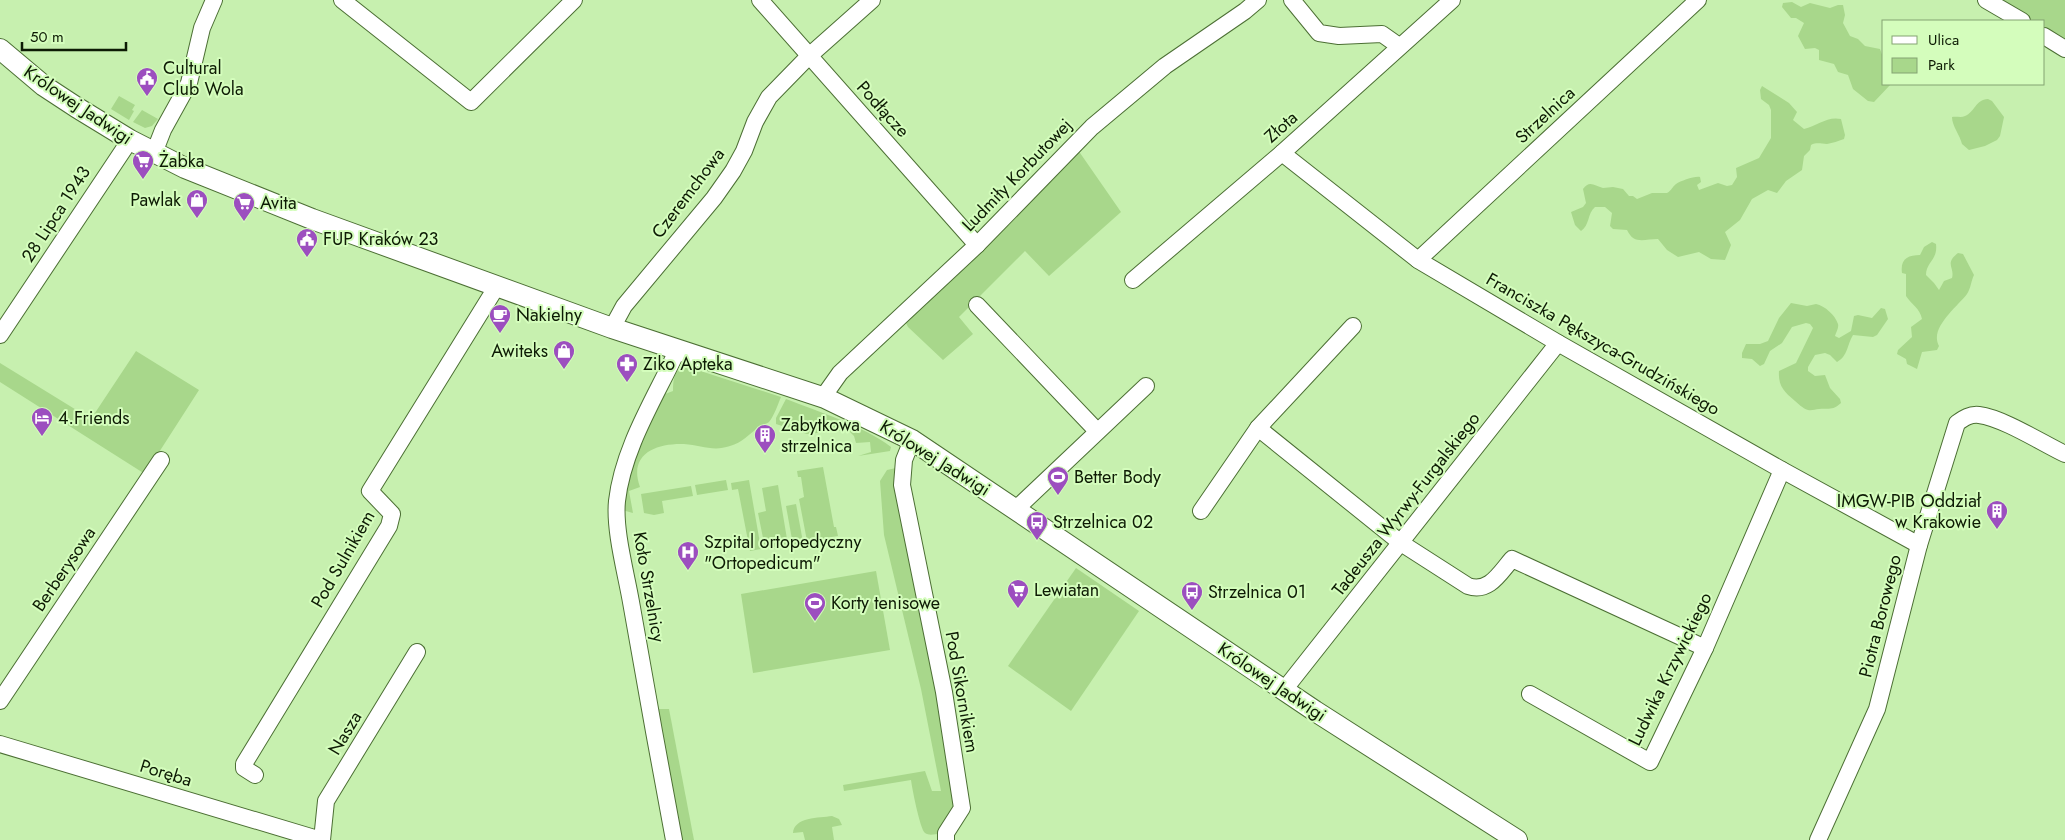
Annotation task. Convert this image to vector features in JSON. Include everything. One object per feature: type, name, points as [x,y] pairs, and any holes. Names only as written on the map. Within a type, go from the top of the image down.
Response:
[{"type":"street","points":[[154,153],[163,130],[189,83],[202,28],[214,0]]},
{"type":"street","points":[[342,0],[471,102],[574,0]]},
{"type":"street","name":"Podłącze","points":[[760,0],[977,245]]},
{"type":"street","name":"Czeremchowa","points":[[612,328],[624,306],[714,198],[733,171],[744,151],[755,122],[770,97],[809,56],[872,0]]},
{"type":"street","name":"Ludmiły Korbutowej","points":[[825,398],[828,390],[840,373],[977,245],[1092,127],[1164,66],[1245,11],[1258,0]]},
{"type":"street","points":[[1292,0],[1319,33],[1339,36],[1382,34],[1399,46]]},
{"type":"street","name":"Złota","points":[[1133,280],[1282,153],[1452,0]]},
{"type":"street","name":"Strzelnica","points":[[1418,260],[1698,0]]},
{"type":"street","points":[[1986,0],[2020,20]]},
{"type":"street","points":[[2045,37],[2065,50]]},
{"type":"street","name":"Królowej Jadwigi","points":[[0,49],[44,86],[130,140],[185,168],[264,201],[612,328],[677,351],[825,398],[912,440],[1284,690],[1517,840]]},
{"type":"street","name":"28 Lipca 1943","points":[[0,335],[130,140]]},
{"type":"street","name":"Franciszka Pększyca-Grudzińskiego","points":[[1282,153],[1418,260],[1558,343],[1919,545]]},
{"type":"street","name":"Pod Sulnikiem","points":[[254,774],[244,768],[244,764],[389,526],[392,514],[370,491],[497,286]]},
{"type":"street","points":[[977,305],[1098,431]]},
{"type":"street","points":[[1201,511],[1258,428],[1353,326]]},
{"type":"street","name":"Tadeusza Wyrwy-Furgalskiego","points":[[1284,690],[1558,343]]},
{"type":"street","name":"Koło Strzelnicy","points":[[674,840],[621,542],[617,502],[626,464],[634,441],[677,351]]},
{"type":"street","points":[[1016,509],[1146,386]]},
{"type":"street","name":"Piotra Borowego","points":[[1818,840],[1877,709],[1919,545],[1958,423],[1966,417],[1978,415],[2000,422],[2065,454]]},
{"type":"street","points":[[1258,428],[1401,543],[1473,588],[1490,584],[1512,559],[1705,648]]},
{"type":"street","name":"Pod Sikornikiem","points":[[912,440],[904,460],[902,485],[944,692],[962,808],[946,833],[946,840]]},
{"type":"street","name":"Berberysowa","points":[[0,701],[161,460]]},
{"type":"street","name":"Ludwika Krzywickiego","points":[[1530,694],[1650,762],[1705,648],[1782,470]]},
{"type":"street","name":"Nasza","points":[[322,840],[326,801],[418,652]]},
{"type":"street","name":"Poręba","points":[[0,744],[322,840]]},
{"type":"green space","points":[[1994,0],[2065,0],[2065,45],[2045,31],[2045,20],[2029,20]]},
{"type":"green space","points":[[1792,2],[1801,7],[1810,3],[1830,8],[1843,5],[1845,15],[1843,23],[1850,36],[1858,39],[1865,46],[1880,49],[1882,54],[1882,85],[1890,85],[1874,102],[1868,101],[1853,89],[1848,75],[1838,72],[1834,64],[1819,60],[1819,50],[1815,48],[1805,49],[1798,36],[1804,23],[1796,18],[1791,18],[1782,7],[1783,3]]},
{"type":"green space","points":[[1762,86],[1789,103],[1797,112],[1793,120],[1804,129],[1836,118],[1841,119],[1845,135],[1844,139],[1833,143],[1811,145],[1810,150],[1804,156],[1802,170],[1786,181],[1777,193],[1768,190],[1752,199],[1740,220],[1725,232],[1731,245],[1725,260],[1711,259],[1699,252],[1678,257],[1667,250],[1658,239],[1644,240],[1633,238],[1627,230],[1613,229],[1610,226],[1612,213],[1605,207],[1595,207],[1592,210],[1586,226],[1581,231],[1575,225],[1571,212],[1583,207],[1586,203],[1583,189],[1590,184],[1603,188],[1623,189],[1629,196],[1637,199],[1652,193],[1667,193],[1676,184],[1694,177],[1700,177],[1701,182],[1697,185],[1699,190],[1718,183],[1727,186],[1732,185],[1737,177],[1736,168],[1759,158],[1771,138],[1771,110],[1769,105],[1761,99],[1760,90]]},
{"type":"green space","points":[[119,96],[135,105],[129,120],[111,109]]},
{"type":"green space","points":[[1988,99],[1992,101],[2004,117],[2000,136],[1997,140],[1985,146],[1969,150],[1962,144],[1952,117],[1965,116],[1980,102]]},
{"type":"green space","points":[[142,110],[158,119],[152,126],[145,128],[133,122]]},
{"type":"green space","points":[[1078,150],[1121,212],[1049,276],[1025,251],[959,317],[973,334],[943,360],[906,323]]},
{"type":"green space","points":[[1932,242],[1936,244],[1936,249],[1926,275],[1939,290],[1944,281],[1952,278],[1951,263],[1958,253],[1963,254],[1974,275],[1967,294],[1941,325],[1938,332],[1939,346],[1937,350],[1922,352],[1917,369],[1907,364],[1906,359],[1897,354],[1898,350],[1912,337],[1911,327],[1922,319],[1917,309],[1906,296],[1906,274],[1902,273],[1902,264],[1909,257],[1920,255],[1924,247]]},
{"type":"green space","points":[[1791,303],[1807,306],[1816,304],[1826,309],[1837,321],[1838,327],[1835,336],[1839,338],[1851,331],[1854,316],[1872,318],[1881,308],[1885,309],[1888,319],[1877,335],[1873,337],[1853,335],[1841,360],[1837,362],[1825,353],[1815,355],[1808,367],[1808,371],[1815,376],[1825,375],[1830,388],[1840,399],[1841,403],[1830,409],[1806,409],[1788,395],[1781,385],[1779,371],[1796,363],[1813,328],[1810,324],[1806,323],[1792,327],[1782,343],[1770,351],[1764,364],[1760,366],[1752,359],[1742,358],[1746,344],[1760,344],[1768,341],[1779,318]]},
{"type":"green space","points":[[136,351],[199,390],[145,474],[0,382],[0,363],[91,419]]},
{"type":"green space","points":[[685,366],[781,397],[769,422],[760,426],[734,445],[724,448],[707,448],[674,444],[655,448],[647,453],[641,459],[638,466],[637,476],[640,487],[629,491],[633,513],[622,510],[630,458],[665,394],[673,391],[676,373]]},
{"type":"green space","points":[[786,399],[841,420],[868,433],[891,447],[890,451],[858,456],[871,452],[870,442],[856,443],[854,436],[848,430],[807,434],[776,424],[776,418]]},
{"type":"green space","points":[[823,467],[834,527],[836,527],[838,536],[807,541],[799,499],[804,497],[801,477],[798,477],[797,471]]},
{"type":"green space","points":[[896,468],[958,806],[940,834],[928,834],[923,830],[916,808],[911,780],[844,791],[843,785],[925,771],[932,791],[941,791],[921,689],[884,535],[880,481],[887,470]]},
{"type":"green space","points":[[726,480],[728,490],[697,495],[695,485]]},
{"type":"green space","points":[[749,480],[761,549],[750,551],[738,489],[732,490],[731,483]]},
{"type":"green space","points":[[778,485],[788,545],[765,548],[758,513],[766,511],[762,488]]},
{"type":"green space","points":[[691,486],[693,496],[662,501],[664,513],[654,515],[644,513],[641,494]]},
{"type":"green space","points":[[796,504],[803,542],[793,545],[786,506]]},
{"type":"green space","points":[[1076,568],[1139,611],[1071,711],[1008,666]]},
{"type":"green space","name":"Korty tenisowe","points":[[876,571],[890,650],[753,673],[741,594]]},
{"type":"green space","points":[[654,709],[669,709],[694,840],[677,840]]},
{"type":"green space","points":[[832,816],[839,819],[842,825],[832,827],[834,840],[805,840],[803,832],[793,833],[794,828],[802,821]]},
{"type":"place","name":"Cultural Club Wola","points":[[147,97]]},
{"type":"place","name":"Żabka","points":[[143,180]]},
{"type":"place","name":"Pawlak","points":[[197,219]]},
{"type":"place","name":"Avita","points":[[244,222]]},
{"type":"place","name":"FUP Kraków 23","points":[[307,258]]},
{"type":"place","name":"Nakielny","points":[[500,334]]},
{"type":"place","name":"Awiteks","points":[[564,370]]},
{"type":"place","name":"Ziko Apteka","points":[[627,383]]},
{"type":"place","name":"4.Friends","points":[[42,437]]},
{"type":"place","name":"Zabytkowa strzelnica","points":[[765,454]]},
{"type":"place","name":"Better Body","points":[[1058,496]]},
{"type":"place","name":"IMGW-PIB Oddział w Krakowie","points":[[1997,530]]},
{"type":"place","name":"Strzelnica 02","points":[[1037,541]]},
{"type":"place","name":"Szpital ortopedyczny \"Ortopedicum\"","points":[[688,571]]},
{"type":"place","name":"Lewiatan","points":[[1018,609]]},
{"type":"place","name":"Strzelnica 01","points":[[1192,611]]},
{"type":"place","name":"Korty tenisowe","points":[[815,622]]}]
